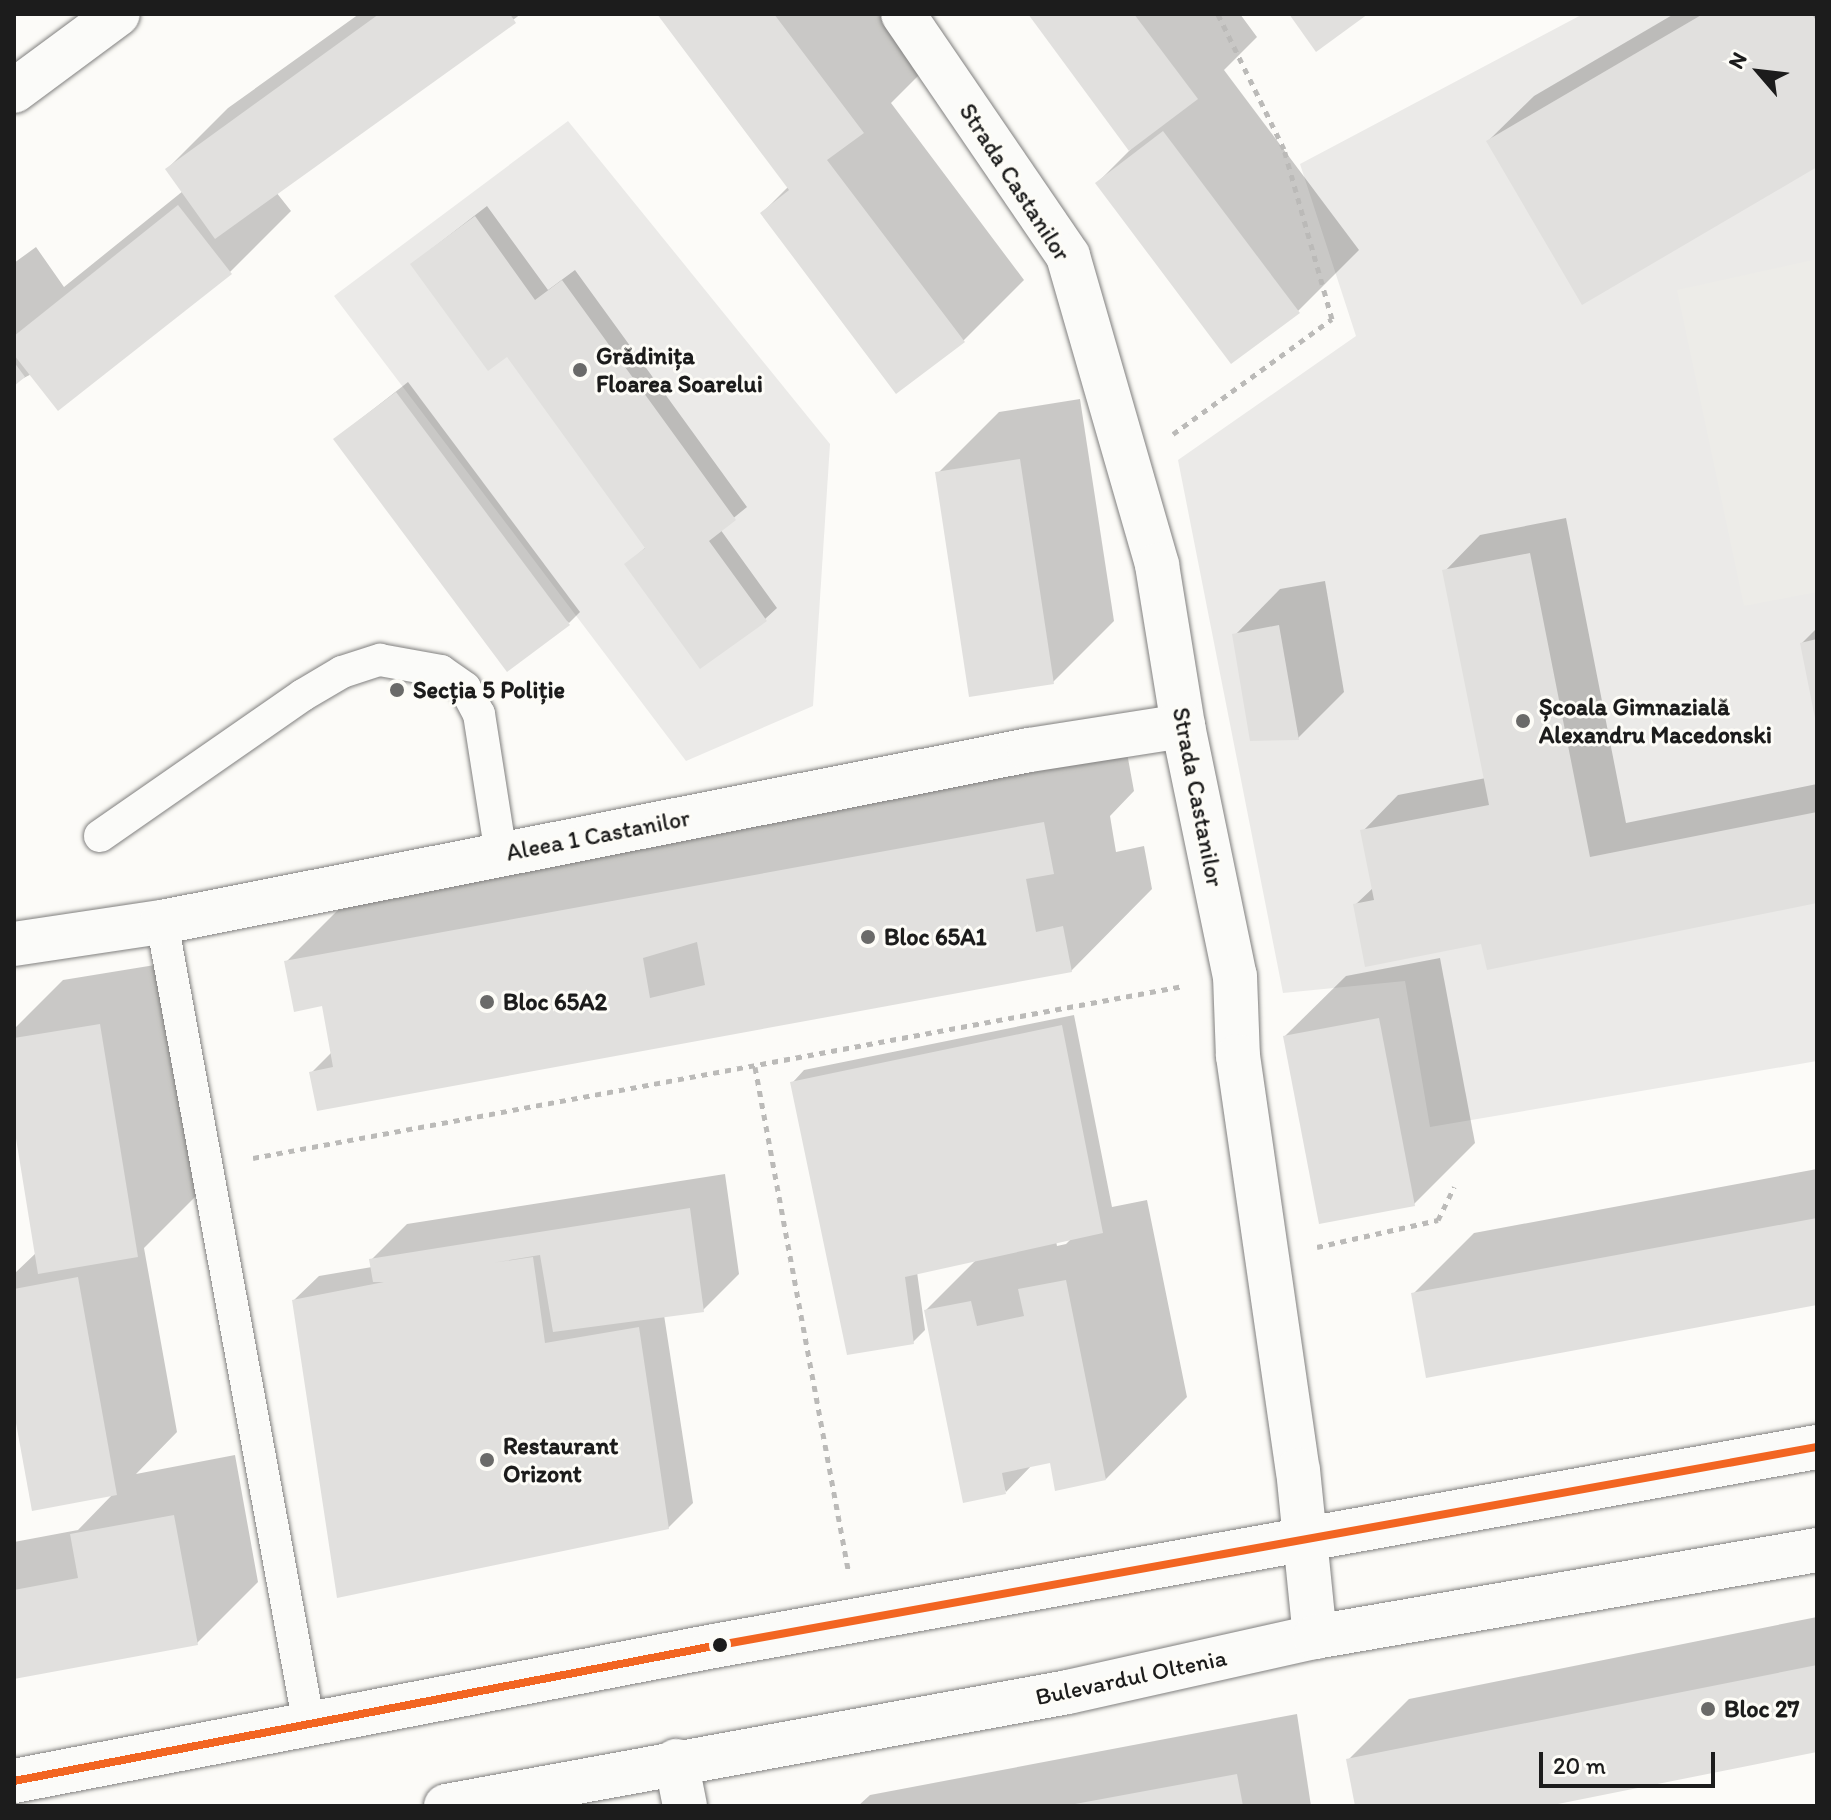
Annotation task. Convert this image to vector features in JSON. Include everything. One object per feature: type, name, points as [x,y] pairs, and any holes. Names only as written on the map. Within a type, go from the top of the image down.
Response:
[{"type":"street","points":[[14,91],[118,14]]},
{"type":"street","name":"Strada Castanilor","points":[[903,14],[1068,256],[1157,565],[1183,726],[1235,976],[1238,1056],[1298,1470],[1302,1542],[1315,1637]]},
{"type":"street","name":"Aleea 1 Castanilor","points":[[14,944],[162,922],[1029,750],[1183,726]]},
{"type":"street","points":[[14,1781],[857,1621],[1817,1447]]},
{"type":"street","name":"Bulevardul Oltenia","points":[[446,1806],[578,1793],[676,1761],[1068,1692],[1315,1637],[1817,1550]]},
{"type":"street","points":[[676,1761],[685,1806]]},
{"type":"lane","points":[[100,836],[303,695],[342,672],[380,660],[441,671],[465,688],[479,714],[501,855]]},
{"type":"lane","points":[[162,922],[309,1725]]},
{"type":"path","points":[[1129,466],[1332,319],[1284,149],[1218,14]]},
{"type":"path","points":[[205,1167],[1235,976]]},
{"type":"path","points":[[755,1067],[857,1621]]},
{"type":"path","points":[[1265,1259],[1438,1220],[1454,1187]]},
{"type":"shaded area","name":"Școala Gimnazială Alexandru Macedonski","points":[[1583,14],[1817,14],[1817,1061],[1430,1127],[1405,981],[1283,993],[1178,460],[1356,336],[1300,164]]},
{"type":"shaded area","name":"Grădinița Floarea Soarelui","points":[[568,121],[830,444],[813,706],[686,761],[334,296]]},
{"type":"shaded area","points":[[1817,259],[1817,592],[1744,606],[1677,290]]},
{"type":"building","points":[[379,14],[510,14],[516,23],[215,239],[165,169]]},
{"type":"building","points":[[657,14],[774,14],[864,133],[827,160],[965,342],[896,394],[760,213],[789,190]]},
{"type":"building","points":[[1028,14],[1134,14],[1198,99],[1129,151]]},
{"type":"building","points":[[1289,14],[1368,14],[1316,52]]},
{"type":"building","points":[[1703,14],[1812,14],[1817,22],[1817,167],[1582,305],[1486,141]]},
{"type":"building","points":[[1163,131],[1300,313],[1231,364],[1095,183]]},
{"type":"building","points":[[178,205],[232,274],[58,411],[14,355],[14,336]]},
{"type":"building","points":[[475,216],[535,300],[562,280],[736,520],[709,541],[767,621],[700,669],[624,564],[645,548],[507,357],[488,371],[410,264]]},
{"type":"building","points":[[14,362],[25,377],[14,386]]},
{"type":"building","points":[[396,392],[570,625],[507,672],[333,439]]},
{"type":"building","points":[[1020,459],[1054,684],[969,697],[935,472]]},
{"type":"building","points":[[1530,553],[1590,857],[1817,812],[1817,903],[1487,970],[1481,944],[1365,967],[1353,904],[1374,900],[1360,830],[1489,805],[1442,570]]},
{"type":"building","points":[[1279,625],[1299,740],[1250,741],[1232,634]]},
{"type":"building","points":[[1817,639],[1817,723],[1816,723],[1800,643]]},
{"type":"building","points":[[1044,822],[1054,874],[1026,879],[1036,932],[1063,926],[1072,972],[317,1111],[309,1072],[333,1067],[322,1006],[294,1012],[284,961]],"holes":[[[697,942],[705,985],[650,998],[643,958]]]},
{"type":"building","points":[[1379,1018],[1415,1206],[1319,1224],[1283,1036]]},
{"type":"building","points":[[100,1024],[138,1257],[38,1274],[14,1126],[14,1038]]},
{"type":"building","points":[[1062,1025],[1103,1233],[905,1277],[914,1344],[847,1355],[790,1082]]},
{"type":"building","name":"Restaurant Orizont","points":[[690,1208],[704,1312],[553,1332],[540,1255],[492,1263],[533,1257],[545,1343],[639,1327],[669,1529],[337,1598],[292,1300],[384,1282],[373,1282],[369,1259]]},
{"type":"building","points":[[1817,1218],[1817,1305],[1426,1378],[1411,1293]]},
{"type":"building","points":[[78,1277],[117,1495],[32,1511],[14,1412],[14,1289]]},
{"type":"building","points":[[1066,1280],[1106,1480],[1055,1491],[1050,1463],[1002,1473],[1006,1494],[963,1503],[924,1310],[971,1301],[977,1326],[1024,1316],[1018,1289]]},
{"type":"building","points":[[174,1515],[198,1645],[14,1679],[14,1590],[78,1578],[70,1534]]},
{"type":"building","name":"Bloc 27","points":[[1817,1665],[1817,1752],[1548,1806],[1355,1806],[1346,1759]]},
{"type":"building","points":[[1237,1774],[1243,1806],[1075,1806],[1075,1804]]},
{"type":"transit line","name":"5","points":[[14,1781],[714,1646],[1817,1447]]},
{"type":"place","name":"Grădinița Floarea Soarelui","points":[[580,370]]},
{"type":"place","name":"Secția 5 Poliție","points":[[397,690]]},
{"type":"place","name":"Școala Gimnazială Alexandru Macedonski","points":[[1523,721]]},
{"type":"place","name":"Bloc 65A1","points":[[868,937]]},
{"type":"place","name":"Bloc 65A2","points":[[487,1002]]},
{"type":"place","name":"Restaurant Orizont","points":[[487,1460]]},
{"type":"place","name":"Bloc 27","points":[[1708,1709]]}]
